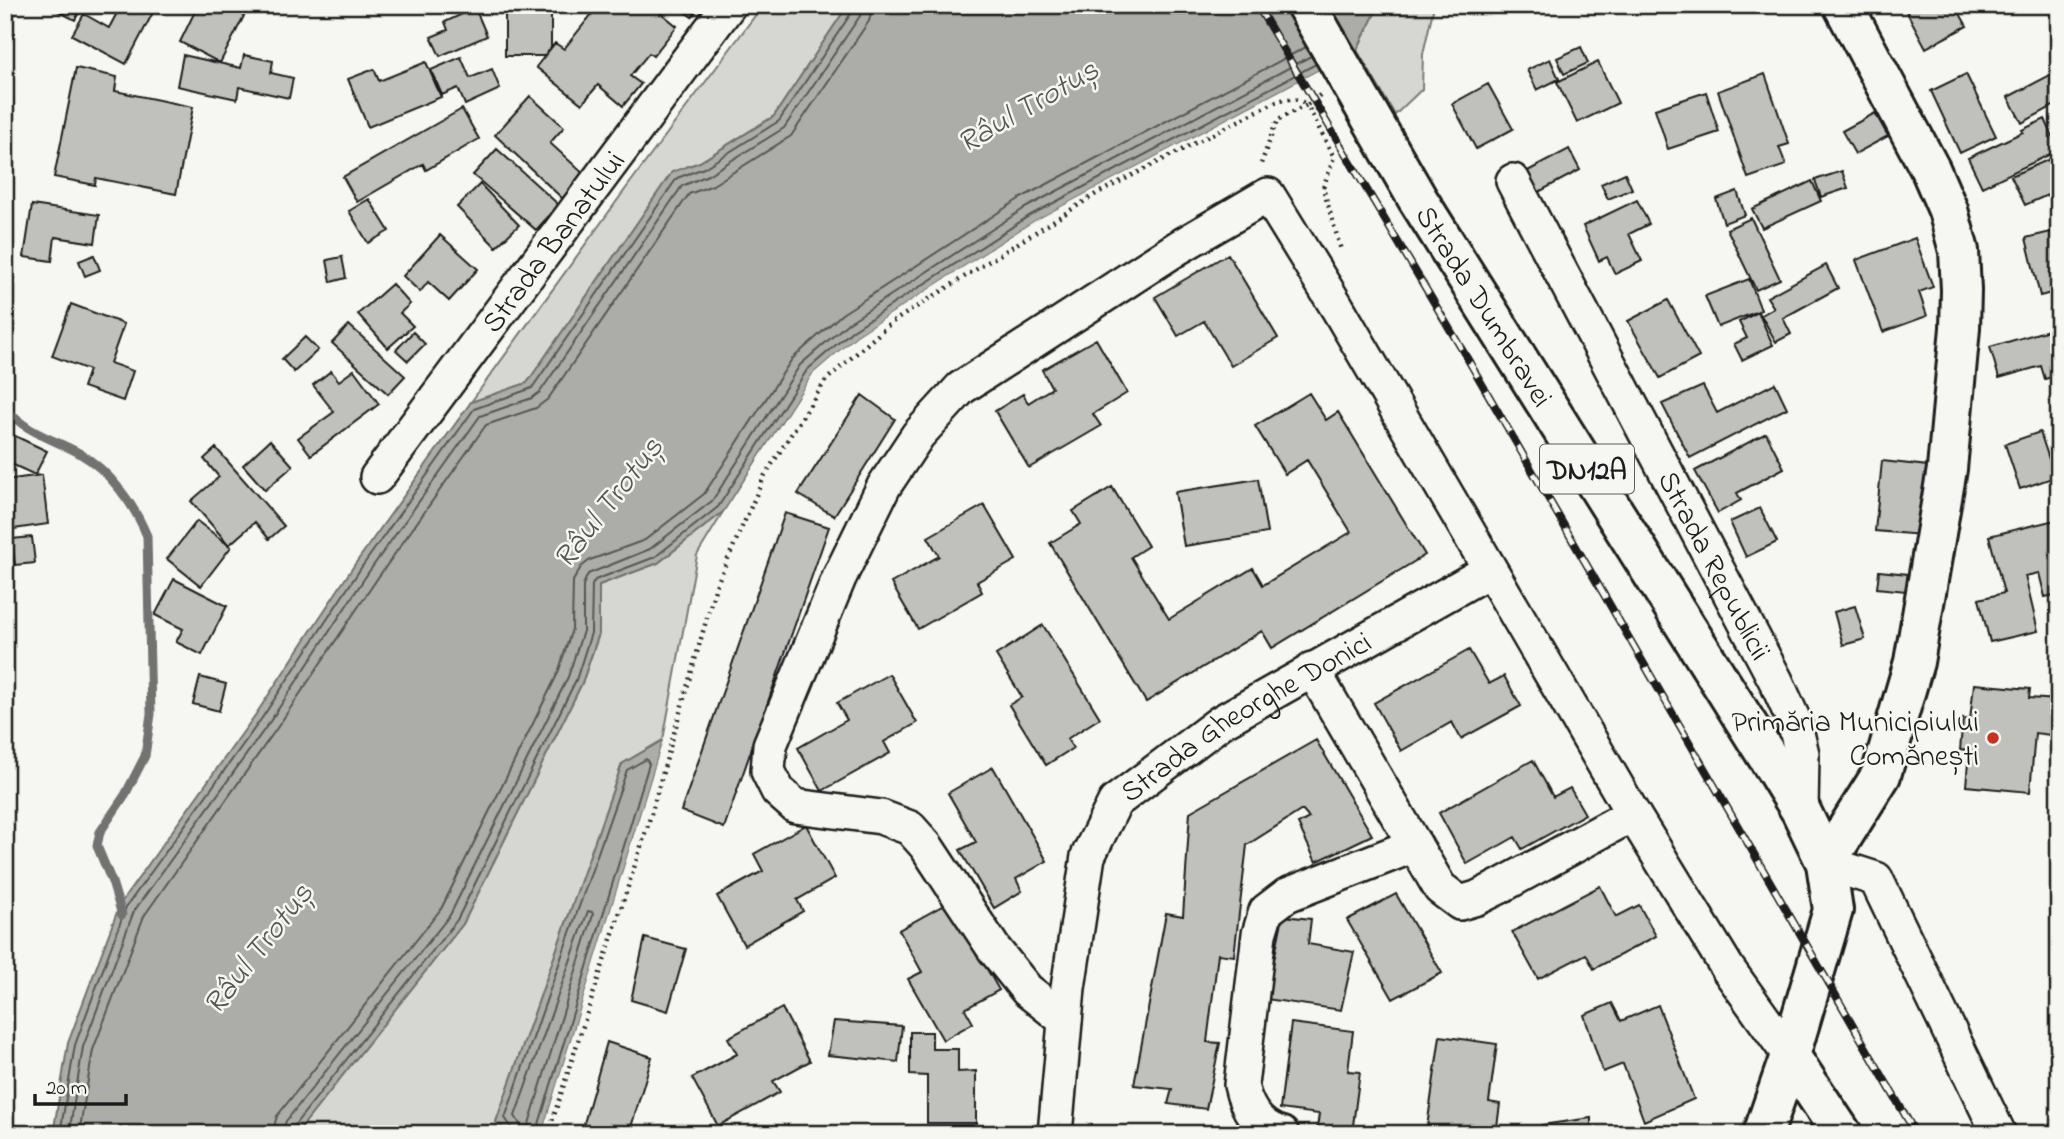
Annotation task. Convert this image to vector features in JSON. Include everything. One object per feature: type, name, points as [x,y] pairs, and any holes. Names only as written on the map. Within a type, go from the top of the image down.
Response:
[{"type":"main road","name":"Strada Dumbravei","points":[[1306,5],[1424,209],[1801,811],[1826,863],[1833,910],[1790,1056]]},
{"type":"main road","points":[[1826,863],[1881,775],[1914,662],[1947,469],[1961,303],[1959,251],[1948,209],[1931,171],[1843,5]]},
{"type":"main road","points":[[1790,1056],[1842,1134]]},
{"type":"main road","name":"DN12A","points":[[1763,1134],[1790,1056]]},
{"type":"street","name":"Strada Banatului","points":[[377,477],[729,5]]},
{"type":"street","name":"Strada Republicii","points":[[1513,181],[1776,681],[1794,721],[1802,754],[1801,811]]},
{"type":"street","points":[[1065,1020],[1027,990],[994,949],[926,846],[910,828],[881,817],[795,806],[778,791],[768,771],[769,745],[839,578],[884,486],[918,435],[961,388],[1179,247],[1268,195],[1633,814],[1728,969],[1790,1056]]},
{"type":"street","name":"Strada Gheorghe Donici","points":[[1055,1134],[1065,1020],[1088,856],[1115,802],[1221,722],[1490,570]]},
{"type":"street","points":[[1312,669],[1440,888],[1460,903],[1487,893],[1633,814]]},
{"type":"street","points":[[1282,1134],[1272,1131],[1254,1116],[1245,1104],[1241,1085],[1259,934],[1266,911],[1287,895],[1415,845]]},
{"type":"street","points":[[1826,863],[1876,879],[1999,1134]]},
{"type":"path","points":[[1268,195],[1260,169],[1277,120],[1307,105],[1346,76]]},
{"type":"path","points":[[1307,105],[1334,157],[1323,188],[1342,254]]},
{"type":"shaded area","points":[[763,5],[848,5],[774,116],[700,162],[672,172],[527,383],[471,402],[627,187]]},
{"type":"shaded area","points":[[1379,5],[1436,5],[1423,54],[1422,89],[1395,115],[1357,50]]},
{"type":"shaded area","points":[[724,511],[697,555],[663,740],[622,764],[496,1122],[509,1134],[296,1134],[463,924],[582,683],[599,634],[599,585],[658,563]]},
{"type":"water","name":"Râul Trotuș","points":[[848,5],[1379,5],[1357,50],[1033,222],[857,336],[813,374],[724,511],[658,563],[599,585],[599,633],[582,683],[463,924],[296,1134],[53,1134],[68,1043],[120,904],[256,714],[355,564],[471,402],[527,383],[672,172],[700,162],[774,116]]},
{"type":"water","points":[[663,740],[542,1134],[509,1134],[496,1122],[622,764]]},
{"type":"pier","points":[[1357,50],[1358,53],[1034,225],[859,339],[816,376],[727,513],[719,520],[813,374],[857,336],[1033,222]]},
{"type":"pier","points":[[664,737],[667,741],[546,1134],[542,1134]]},
{"type":"building","points":[[46,5],[83,5],[75,20]]},
{"type":"building","points":[[121,5],[157,5],[126,64],[72,35],[84,14],[109,28]]},
{"type":"building","points":[[210,5],[228,5],[245,14],[220,63],[180,42],[197,7],[207,12]]},
{"type":"building","points":[[429,5],[454,5],[433,13]]},
{"type":"building","points":[[505,5],[551,5],[551,48],[544,56],[505,56]]},
{"type":"building","points":[[599,5],[651,5],[677,26],[653,56],[649,53],[630,76],[641,84],[623,106],[598,85],[582,104],[536,67],[555,43],[564,49]]},
{"type":"building","points":[[675,5],[701,5],[692,17]]},
{"type":"building","points":[[1903,5],[1955,5],[1967,26],[1926,48]]},
{"type":"building","points":[[475,8],[487,36],[440,56],[431,37],[448,30],[445,22]]},
{"type":"building","points":[[1581,47],[1588,63],[1564,74],[1557,58]]},
{"type":"building","points":[[183,55],[241,68],[244,55],[273,61],[271,73],[293,78],[289,98],[239,87],[237,99],[177,86]]},
{"type":"building","points":[[461,57],[470,78],[492,69],[500,89],[465,105],[458,88],[442,95],[431,70]]},
{"type":"building","points":[[1550,59],[1559,79],[1537,90],[1527,70]]},
{"type":"building","points":[[426,62],[441,97],[368,127],[348,79],[374,69],[379,81]]},
{"type":"building","points":[[1598,62],[1618,103],[1577,123],[1557,82]]},
{"type":"building","points":[[76,68],[117,77],[115,91],[193,107],[176,194],[96,178],[95,185],[54,177]]},
{"type":"building","points":[[2054,73],[2059,83],[2059,103],[2022,123],[2008,97]]},
{"type":"building","points":[[1765,74],[1789,144],[1779,147],[1786,165],[1748,178],[1718,91]]},
{"type":"building","points":[[1966,74],[1996,136],[1960,153],[1931,91]]},
{"type":"building","points":[[1488,84],[1513,129],[1476,149],[1452,104]]},
{"type":"building","points":[[1706,92],[1719,132],[1668,149],[1655,109]]},
{"type":"building","points":[[530,96],[564,127],[550,143],[586,176],[564,200],[495,135]]},
{"type":"building","points":[[462,109],[479,139],[426,170],[423,164],[357,202],[343,177]]},
{"type":"building","points":[[1875,113],[1888,136],[1855,154],[1842,131]]},
{"type":"building","points":[[2045,119],[2059,150],[1982,187],[1968,158]]},
{"type":"building","points":[[497,149],[559,205],[536,230],[473,175]]},
{"type":"building","points":[[1569,149],[1580,170],[1535,194],[1524,173]]},
{"type":"building","points":[[2059,155],[2059,190],[2025,205],[2011,176]]},
{"type":"building","points":[[1842,171],[1848,188],[1821,197],[1815,180]]},
{"type":"building","points":[[1625,173],[1632,189],[1608,199],[1601,184]]},
{"type":"building","points":[[1812,181],[1821,201],[1762,228],[1752,209]]},
{"type":"building","points":[[480,184],[519,225],[496,247],[457,207]]},
{"type":"building","points":[[1737,191],[1745,215],[1724,223],[1716,199]]},
{"type":"building","points":[[369,199],[389,231],[368,243],[349,211]]},
{"type":"building","points":[[1637,200],[1649,224],[1629,234],[1642,261],[1615,274],[1607,257],[1599,261],[1583,226]]},
{"type":"building","points":[[32,205],[99,215],[95,243],[55,237],[52,261],[24,257]]},
{"type":"building","points":[[1751,218],[1780,279],[1756,290],[1727,229]]},
{"type":"building","points":[[2059,230],[2059,291],[2040,296],[2026,238]]},
{"type":"building","points":[[440,235],[478,269],[449,301],[428,282],[420,292],[403,276]]},
{"type":"building","points":[[1915,238],[1933,287],[1919,292],[1927,316],[1883,332],[1856,260]]},
{"type":"building","points":[[1228,254],[1278,338],[1231,366],[1204,321],[1178,336],[1155,297]]},
{"type":"building","points":[[94,255],[100,270],[85,276],[79,261]]},
{"type":"building","points":[[342,257],[346,278],[331,282],[327,260]]},
{"type":"building","points":[[1826,265],[1838,288],[1783,318],[1791,334],[1776,342],[1761,315],[1774,308],[1767,297]]},
{"type":"building","points":[[1749,279],[1761,310],[1718,327],[1705,296]]},
{"type":"building","points":[[392,284],[410,304],[400,313],[413,326],[388,348],[358,314]]},
{"type":"building","points":[[1668,300],[1699,357],[1660,378],[1628,321]]},
{"type":"building","points":[[71,304],[124,324],[110,363],[133,371],[123,401],[83,387],[89,370],[52,356]]},
{"type":"building","points":[[1758,312],[1773,345],[1742,360],[1734,344],[1747,338],[1739,322]]},
{"type":"building","points":[[349,325],[405,376],[388,394],[332,343]]},
{"type":"building","points":[[2059,327],[2059,375],[2045,379],[2041,366],[1999,378],[1990,347]]},
{"type":"building","points":[[413,332],[425,344],[408,361],[396,350]]},
{"type":"building","points":[[305,337],[318,350],[294,372],[282,359]]},
{"type":"building","points":[[1096,339],[1127,393],[1093,414],[1101,426],[1029,468],[995,411],[1023,394],[1028,403],[1052,388],[1042,370]]},
{"type":"building","points":[[354,370],[379,404],[311,455],[298,438],[334,412],[313,385],[331,371],[339,381]]},
{"type":"building","points":[[1775,383],[1787,408],[1690,458],[1662,404],[1703,386],[1717,413]]},
{"type":"building","points":[[1309,393],[1326,420],[1338,412],[1425,555],[1272,648],[1262,631],[1146,702],[1050,543],[1081,524],[1073,511],[1112,487],[1148,546],[1131,557],[1169,619],[1253,568],[1263,585],[1351,532],[1307,460],[1285,474],[1255,426]]},
{"type":"building","points":[[862,395],[895,419],[834,516],[798,494]]},
{"type":"building","points":[[2059,424],[2059,452],[2052,425]]},
{"type":"building","points":[[2040,432],[2055,477],[2020,489],[2005,444]]},
{"type":"building","points":[[1766,433],[1784,468],[1737,493],[1741,500],[1718,513],[1695,471]]},
{"type":"building","points":[[13,435],[47,451],[35,475],[5,461],[5,452]]},
{"type":"building","points":[[270,440],[293,466],[265,490],[243,465]]},
{"type":"building","points":[[216,448],[284,526],[269,539],[255,522],[229,545],[191,501],[219,477],[204,459]]},
{"type":"building","points":[[1882,461],[1928,466],[1922,535],[1875,531]]},
{"type":"building","points":[[42,475],[48,524],[7,530],[5,480]]},
{"type":"building","points":[[1258,479],[1267,533],[1184,546],[1175,492]]},
{"type":"building","points":[[984,505],[1016,560],[977,582],[982,592],[918,629],[891,583],[939,556],[928,537]]},
{"type":"building","points":[[1760,508],[1777,542],[1746,557],[1730,522]]},
{"type":"building","points":[[785,513],[829,527],[724,828],[681,811]]},
{"type":"building","points":[[2059,519],[2059,594],[2045,597],[2039,573],[2025,576],[2038,631],[1990,642],[1979,599],[2004,593],[1989,536]]},
{"type":"building","points":[[197,521],[231,547],[201,586],[167,559]]},
{"type":"building","points":[[32,537],[35,563],[15,565],[12,539]]},
{"type":"building","points":[[1879,571],[1908,574],[1906,591],[1877,588]]},
{"type":"building","points":[[174,579],[227,606],[202,655],[176,642],[183,629],[155,615]]},
{"type":"building","points":[[1855,606],[1865,639],[1843,645],[1834,612]]},
{"type":"building","points":[[1043,625],[1100,718],[1067,739],[1073,748],[1046,765],[1009,705],[1022,697],[996,655]]},
{"type":"building","points":[[1469,650],[1489,684],[1504,676],[1521,706],[1461,739],[1452,722],[1401,751],[1374,703]]},
{"type":"building","points":[[889,674],[917,723],[884,742],[890,753],[822,791],[798,748],[847,720],[837,703]]},
{"type":"building","points":[[200,677],[226,684],[219,711],[193,704]]},
{"type":"building","points":[[1974,684],[2030,689],[2029,698],[2059,700],[2059,736],[2035,733],[2030,792],[1966,786],[1969,751],[1960,750],[1963,719],[1970,720]]},
{"type":"building","points":[[1316,740],[1372,835],[1316,862],[1298,824],[1309,818],[1302,810],[1247,845],[1234,956],[1218,954],[1207,1042],[1220,1043],[1206,1109],[1168,1104],[1172,1089],[1134,1085],[1166,913],[1183,916],[1190,812]]},
{"type":"building","points":[[1533,760],[1553,797],[1570,788],[1585,814],[1522,849],[1515,837],[1467,864],[1439,813]]},
{"type":"building","points":[[993,767],[1047,861],[1016,879],[1022,891],[994,908],[960,850],[976,842],[948,793]]},
{"type":"building","points":[[806,825],[835,878],[797,900],[803,911],[744,945],[717,896],[763,871],[754,854]]},
{"type":"building","points":[[1600,886],[1616,917],[1639,905],[1656,936],[1594,969],[1586,954],[1538,979],[1512,932]]},
{"type":"building","points":[[1396,894],[1442,973],[1393,999],[1347,920]]},
{"type":"building","points":[[949,902],[999,990],[965,1009],[973,1023],[943,1040],[908,979],[922,972],[899,930]]},
{"type":"building","points":[[1283,916],[1311,919],[1308,944],[1354,952],[1341,1010],[1266,999]]},
{"type":"building","points":[[645,938],[686,949],[668,1011],[631,1000]]},
{"type":"building","points":[[1612,1003],[1621,1021],[1658,1005],[1694,1099],[1644,1121],[1623,1064],[1603,1072],[1584,1015]]},
{"type":"building","points":[[782,1008],[810,1061],[773,1081],[780,1092],[718,1126],[692,1078],[737,1054],[728,1038]]},
{"type":"building","points":[[834,1021],[902,1026],[898,1062],[828,1055]]},
{"type":"building","points":[[1291,1023],[1353,1031],[1348,1071],[1360,1072],[1352,1133],[1317,1128],[1319,1114],[1280,1109]]},
{"type":"building","points":[[910,1032],[932,1032],[932,1049],[958,1049],[958,1072],[976,1071],[976,1123],[927,1123],[927,1076],[910,1075]]},
{"type":"building","points":[[1440,1036],[1497,1044],[1489,1102],[1500,1104],[1496,1134],[1426,1134]]},
{"type":"building","points":[[607,1042],[652,1057],[629,1134],[581,1134]]},
{"type":"building","points":[[1591,1118],[1591,1134],[1542,1134],[1541,1125]]},
{"type":"building","points":[[1655,1126],[1677,1134],[1652,1134]]},
{"type":"building","points":[[1610,1127],[1631,1134],[1607,1134]]},
{"type":"waterway","points":[[5,408],[30,429],[90,460],[110,478],[128,500],[147,536],[151,714],[145,756],[125,795],[100,832],[97,846],[122,915]]},
{"type":"railway","points":[[1257,5],[1467,358],[1916,1134]]},
{"type":"place","name":"Primăria Municipiului Comănești","points":[[1993,738]]}]
